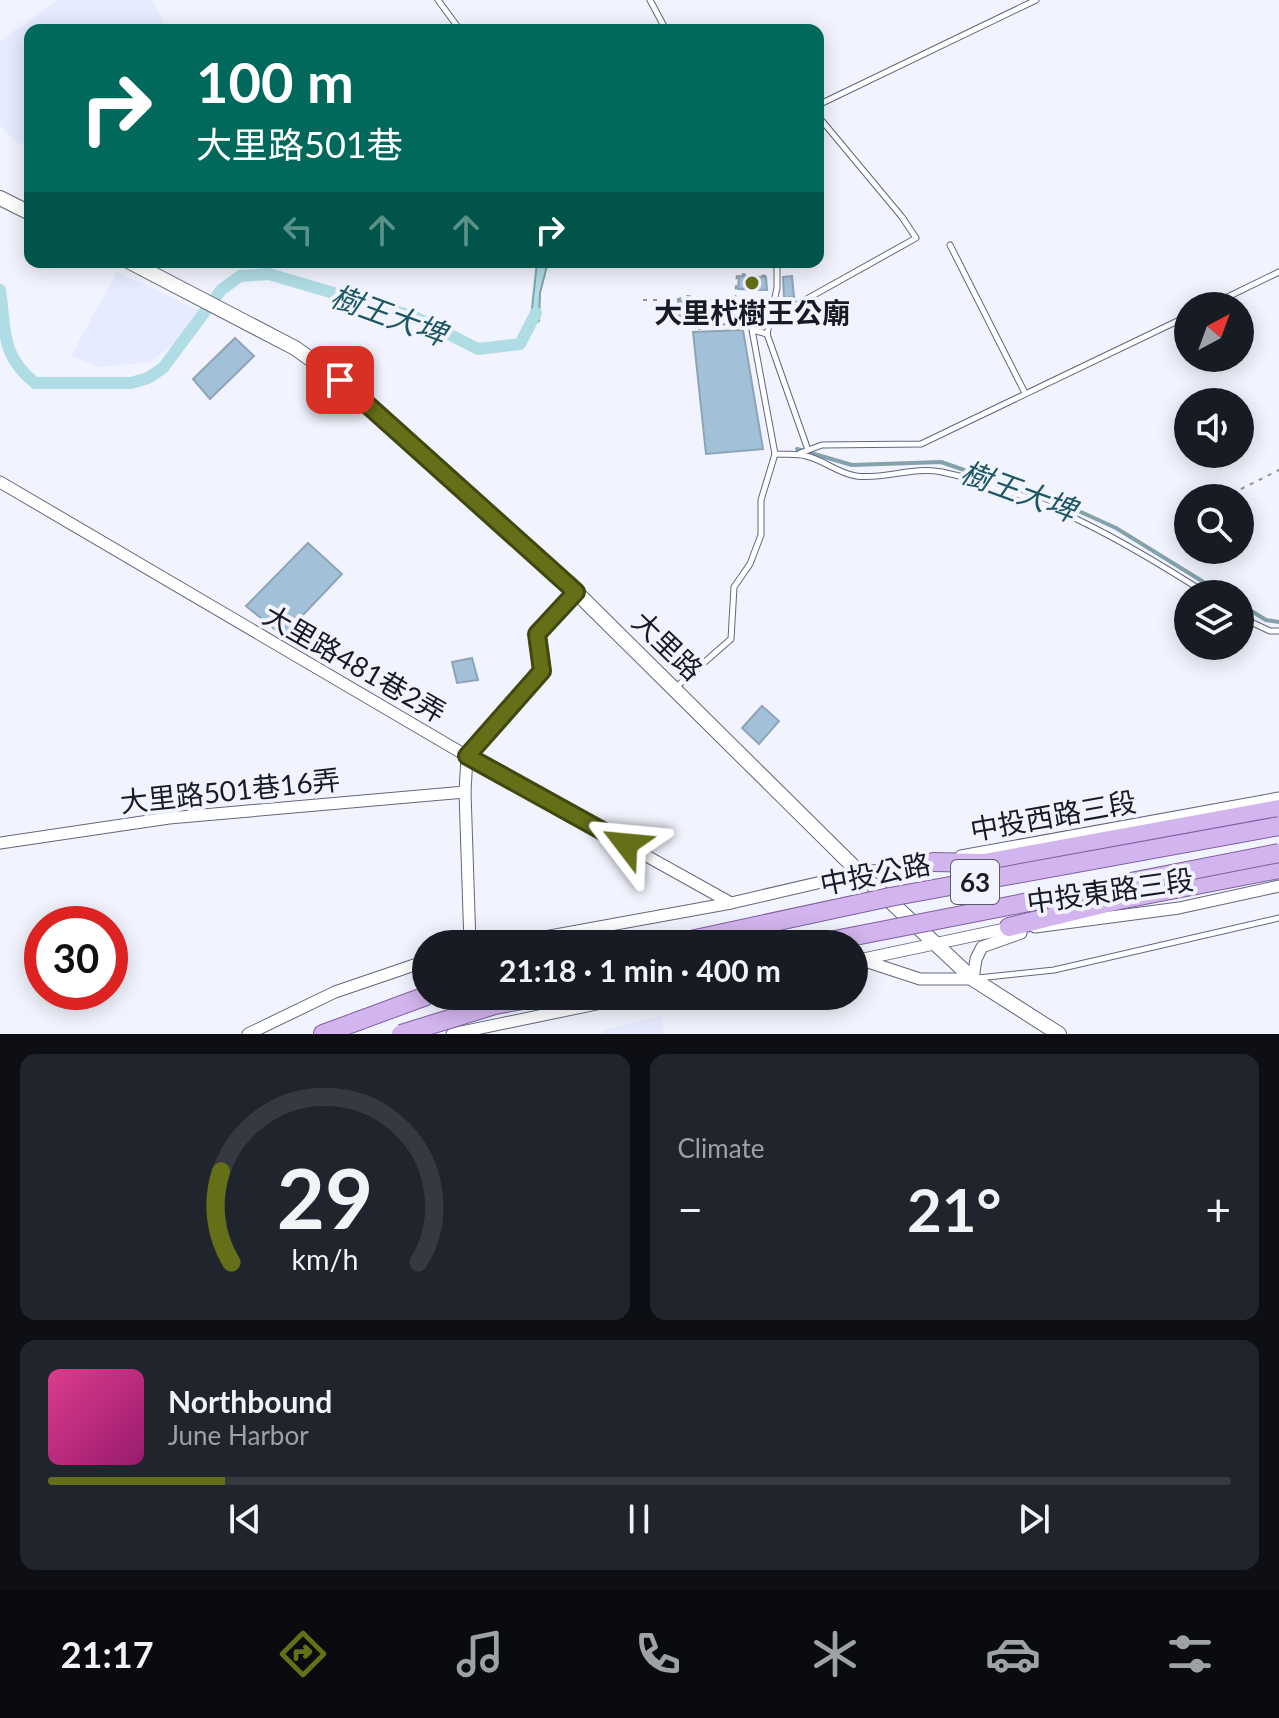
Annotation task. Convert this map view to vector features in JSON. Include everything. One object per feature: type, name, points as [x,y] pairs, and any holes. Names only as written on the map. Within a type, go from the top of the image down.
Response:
[{"type":"main road","points":[[933,862],[984,863],[1279,809]]},
{"type":"main road","name":"中投公路","points":[[737,930],[890,897],[1279,826]]},
{"type":"main road","name":"中投公路","points":[[868,933],[1279,853]]},
{"type":"main road","points":[[1009,927],[1119,900],[1279,869]]},
{"type":"main road","points":[[323,1034],[412,1001]]},
{"type":"main road","points":[[401,1034],[479,1010]]},
{"type":"street","points":[[0,198],[24,210]]},
{"type":"street","name":"大里路","points":[[142,268],[295,348],[340,380],[576,592],[860,873],[973,979],[1059,1034]]},
{"type":"street","name":"大里路481巷2弄","points":[[0,482],[467,756],[731,903]]},
{"type":"street","points":[[467,756],[465,792],[470,930]]},
{"type":"street","name":"大里路501巷16弄","points":[[0,843],[169,818],[465,792]]},
{"type":"street","name":"中投西路三段","points":[[583,930],[731,903],[860,873],[1279,798]]},
{"type":"street","name":"中投東路三段","points":[[868,959],[1009,927],[1044,927],[1179,908],[1279,886]]},
{"type":"street","points":[[868,964],[920,979],[973,979],[976,959],[982,947],[1001,938],[1044,927]]},
{"type":"street","points":[[248,1034],[335,992],[412,966]]},
{"type":"street","points":[[452,1034],[571,1010]]},
{"type":"lane","points":[[438,0],[456,24]]},
{"type":"lane","points":[[650,0],[663,24]]},
{"type":"lane","points":[[824,102],[1036,0]]},
{"type":"lane","points":[[771,319],[916,238],[824,123]]},
{"type":"lane","points":[[950,245],[1025,393]]},
{"type":"lane","points":[[777,268],[767,334],[808,450]]},
{"type":"lane","points":[[1238,292],[1279,272]]},
{"type":"lane","points":[[793,455],[822,445],[921,444],[1174,323]]},
{"type":"lane","points":[[675,688],[731,639],[734,587],[750,564],[761,535],[761,500],[775,454],[752,330],[767,334]]},
{"type":"lane","points":[[775,454],[803,455],[842,474],[864,477],[939,472],[1075,515],[1133,546],[1185,580]]},
{"type":"lane","points":[[467,756],[542,671],[537,634],[576,592]]},
{"type":"lane","points":[[1254,624],[1270,631],[1279,631]]},
{"type":"lane","points":[[973,979],[1054,970],[1279,918]]},
{"type":"path","points":[[643,300],[668,303],[687,296],[730,303],[735,299],[737,274],[778,278]]},
{"type":"path","points":[[668,303],[682,327],[705,329],[705,323],[740,323],[752,330]]},
{"type":"path","points":[[1251,484],[1279,470]]},
{"type":"shaded area","points":[[59,0],[152,0],[165,24],[24,24]]},
{"type":"shaded area","points":[[24,24],[24,142],[19,145],[0,126],[0,41]]},
{"type":"shaded area","points":[[536,268],[546,268],[540,293],[539,321],[530,327]]},
{"type":"shaded area","points":[[117,272],[199,310],[176,343],[149,362],[100,367],[71,356]]},
{"type":"shaded area","points":[[662,1016],[664,1034],[602,1034],[602,1030]]},
{"type":"building","name":"大里杙樹王公廟","points":[[739,276],[766,277],[767,290],[738,289]]},
{"type":"building","points":[[792,276],[794,297],[784,298],[783,277]]},
{"type":"building","points":[[687,298],[705,305],[703,327],[679,323],[678,300],[686,302]]},
{"type":"building","points":[[743,330],[763,449],[706,454],[693,332]]},
{"type":"building","points":[[235,338],[254,356],[210,399],[193,379]]},
{"type":"building","points":[[308,543],[342,574],[283,636],[246,606]]},
{"type":"building","points":[[472,658],[478,680],[457,683],[452,662]]},
{"type":"building","points":[[762,706],[779,721],[759,744],[742,728]]},
{"type":"waterway","name":"樹王大埤","points":[[0,290],[4,330],[10,352],[35,383],[131,383],[148,378],[163,368],[221,290],[240,276],[269,274],[415,317],[478,349],[520,344],[536,313]]},
{"type":"waterway","name":"樹王大埤","points":[[797,449],[852,465],[941,462],[1061,503],[1116,528],[1200,580]]},
{"type":"waterway","name":"樹王大埤","points":[[1254,613],[1266,620],[1279,622]]},
{"type":"place","name":"大里杙樹王公廟","points":[[752,283]]},
{"type":"route","points":[[340,380],[576,592],[537,634],[542,671],[467,756],[626,844]]}]
